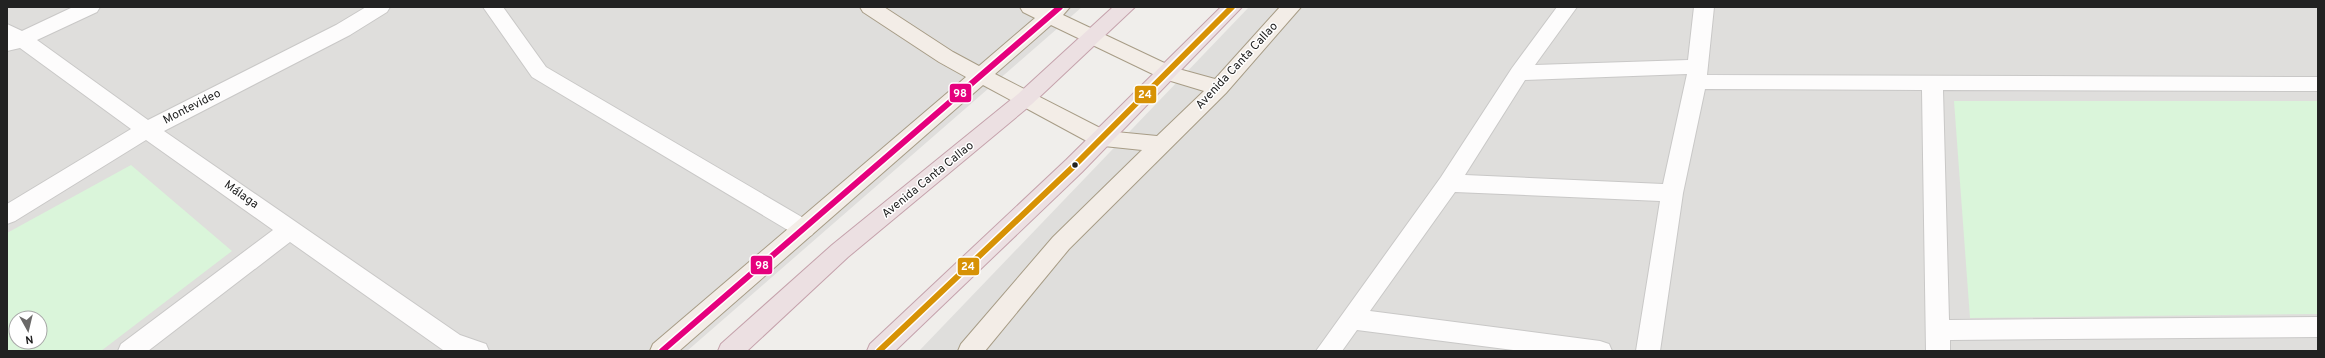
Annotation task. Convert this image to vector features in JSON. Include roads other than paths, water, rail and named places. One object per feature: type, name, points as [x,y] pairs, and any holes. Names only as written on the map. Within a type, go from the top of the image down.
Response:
[{"type":"highway","name":"Avenida Canta Callao","points":[[730,351],[840,251],[1024,99],[1094,37],[1125,7]]},
{"type":"highway","points":[[879,351],[1102,138],[1232,7]]},
{"type":"main road","points":[[870,7],[946,57],[1024,99],[1102,138],[1162,144]]},
{"type":"main road","points":[[1030,7],[1055,11],[1094,37],[1168,73],[1219,88]]},
{"type":"main road","name":"Avenida Canta Callao","points":[[970,351],[1061,243],[1219,88],[1291,7]]},
{"type":"main road","points":[[662,351],[1055,11]]},
{"type":"street","points":[[12,39],[90,7]]},
{"type":"street","name":"Montevideo","points":[[7,215],[147,130],[343,30],[380,7]]},
{"type":"street","points":[[493,7],[539,72],[804,229]]},
{"type":"street","points":[[1328,351],[1449,183],[1520,73],[1567,7]]},
{"type":"street","points":[[1648,351],[1672,193],[1696,75],[1704,7]]},
{"type":"street","name":"Málaga","points":[[12,39],[291,229],[452,343],[477,351]]},
{"type":"street","points":[[1520,73],[1696,75],[1932,82],[2318,84]]},
{"type":"street","points":[[1932,82],[1938,340],[2318,327]]},
{"type":"street","points":[[1449,183],[1672,193]]},
{"type":"street","points":[[130,351],[291,229]]},
{"type":"street","points":[[1352,319],[1600,351]]}]
